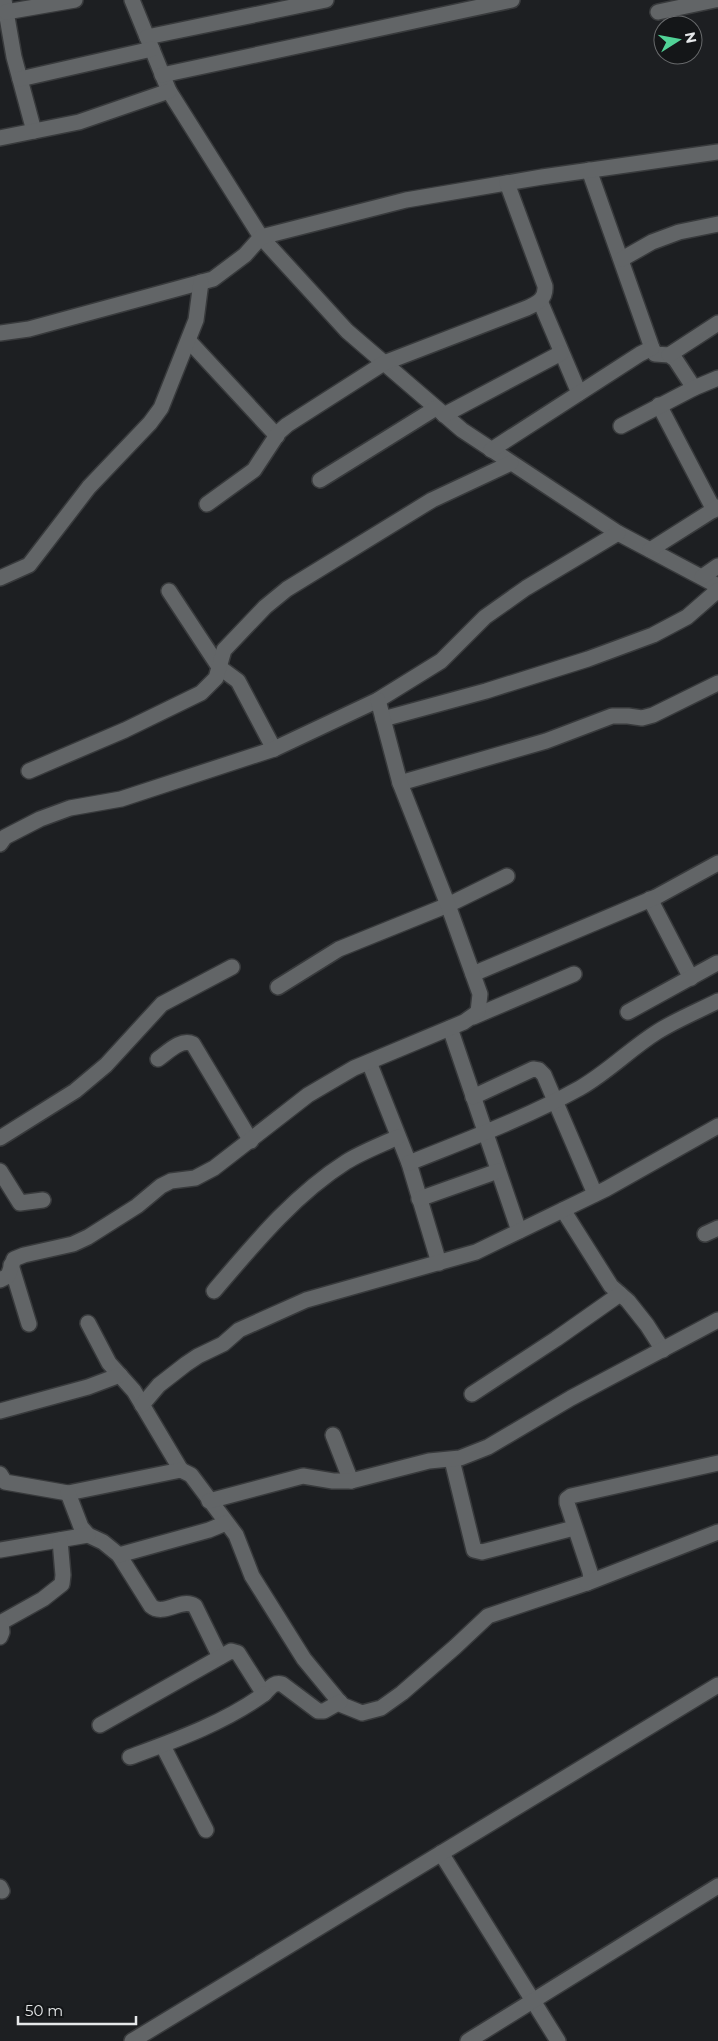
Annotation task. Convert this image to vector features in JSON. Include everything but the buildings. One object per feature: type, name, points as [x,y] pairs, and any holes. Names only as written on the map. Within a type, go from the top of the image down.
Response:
[{"type":"street","points":[[34,131],[20,79],[5,6],[75,0]]},
{"type":"street","points":[[132,0],[169,90],[261,237],[347,331],[462,430],[491,450],[618,533],[718,586]]},
{"type":"street","points":[[20,79],[149,43],[326,0]]},
{"type":"street","points":[[162,75],[512,0]]},
{"type":"street","points":[[658,12],[715,0]]},
{"type":"street","points":[[0,138],[79,122],[169,90]]},
{"type":"street","points":[[0,332],[29,329],[201,282],[213,278],[245,255],[261,237],[406,200],[589,170],[718,152]]},
{"type":"street","points":[[589,170],[652,348],[655,354],[669,355],[675,359],[694,388]]},
{"type":"street","points":[[207,504],[254,470],[277,436],[287,425],[384,363],[527,308],[540,301],[546,295],[545,286],[508,183]]},
{"type":"street","points":[[622,259],[652,242],[679,232],[718,224]]},
{"type":"street","points":[[0,578],[29,565],[90,487],[150,423],[161,408],[190,341],[198,314],[201,282]]},
{"type":"street","points":[[540,301],[579,393]]},
{"type":"street","points":[[669,355],[718,323]]},
{"type":"street","points":[[190,341],[277,436]]},
{"type":"street","points":[[491,450],[652,348]]},
{"type":"street","points":[[320,480],[440,411],[561,353]]},
{"type":"street","points":[[621,426],[694,388],[718,378]]},
{"type":"street","points":[[650,550],[716,508],[659,406]]},
{"type":"street","points":[[29,772],[125,730],[201,693],[216,678],[224,650],[265,607],[287,589],[432,500],[511,463]]},
{"type":"street","points":[[0,844],[5,837],[40,819],[70,808],[121,799],[274,749],[378,700],[441,661],[485,617],[526,588],[618,533]]},
{"type":"street","points":[[702,577],[718,566]]},
{"type":"street","points":[[383,719],[486,691],[588,659],[653,635],[687,617],[718,590]]},
{"type":"street","points":[[169,591],[218,667],[238,680],[274,749]]},
{"type":"street","points":[[400,783],[546,741],[612,716],[621,715],[642,718],[718,683]]},
{"type":"street","points":[[378,700],[400,783],[448,905],[480,994],[478,1012],[472,1017]]},
{"type":"street","points":[[473,974],[650,899],[717,865]]},
{"type":"street","points":[[278,987],[339,949],[448,905],[507,876]]},
{"type":"street","points":[[650,899],[691,978]]},
{"type":"street","points":[[628,1012],[717,963]]},
{"type":"street","points":[[0,1138],[75,1091],[106,1065],[162,1004],[232,967]]},
{"type":"street","points":[[0,1280],[8,1276],[14,1259],[73,1244],[88,1237],[137,1206],[170,1181],[195,1178],[214,1168],[308,1095],[354,1068],[574,974]]},
{"type":"street","points":[[409,1163],[486,1133],[579,1089],[605,1073],[617,1060],[658,1032],[718,1001]]},
{"type":"street","points":[[450,1028],[519,1231]]},
{"type":"street","points":[[158,1059],[181,1043],[188,1041],[193,1044],[251,1141]]},
{"type":"street","points":[[369,1062],[409,1163],[439,1263]]},
{"type":"street","points":[[473,1097],[533,1069],[539,1070],[544,1075],[595,1194]]},
{"type":"street","points":[[142,1404],[159,1385],[186,1364],[223,1344],[239,1330],[306,1300],[476,1252],[595,1194],[718,1126]]},
{"type":"street","points":[[214,1291],[259,1239],[301,1196],[348,1161],[398,1138]]},
{"type":"street","points":[[0,1171],[20,1203],[43,1200]]},
{"type":"street","points":[[420,1199],[498,1171]]},
{"type":"street","points":[[563,1210],[611,1286],[647,1325],[663,1350]]},
{"type":"street","points":[[11,1265],[29,1324]]},
{"type":"street","points":[[472,1394],[620,1294]]},
{"type":"street","points":[[209,1501],[303,1476],[333,1481],[352,1481],[429,1461],[452,1460],[488,1447],[571,1398],[718,1320]]},
{"type":"street","points":[[88,1323],[110,1363],[134,1391],[182,1470],[191,1475],[236,1536],[252,1576],[304,1659],[342,1705],[362,1713],[381,1708],[402,1693],[449,1653],[488,1616],[587,1583],[718,1532]]},
{"type":"street","points":[[0,1411],[88,1387],[120,1375]]},
{"type":"street","points":[[333,1435],[352,1481]]},
{"type":"street","points":[[452,1460],[474,1550],[482,1552],[574,1528]]},
{"type":"street","points":[[587,1583],[591,1579],[590,1572],[567,1503],[571,1496],[718,1463]]},
{"type":"street","points":[[2,1480],[68,1493],[182,1470]]},
{"type":"street","points":[[68,1493],[81,1527],[88,1535],[104,1542],[119,1555],[151,1606],[156,1610],[186,1604],[196,1606],[220,1657]]},
{"type":"street","points":[[119,1555],[209,1530],[226,1523]]},
{"type":"street","points":[[0,1550],[88,1535]]},
{"type":"street","points":[[0,1628],[44,1599],[62,1584],[60,1540]]},
{"type":"street","points":[[100,1724],[230,1651],[238,1653],[264,1694]]},
{"type":"street","points":[[130,1758],[218,1722],[264,1694],[273,1684],[282,1684],[318,1711],[324,1711],[340,1702]]},
{"type":"street","points":[[132,2041],[718,1685]]},
{"type":"street","points":[[163,1746],[206,1830]]},
{"type":"street","points":[[441,1853],[558,2041]]},
{"type":"street","points":[[468,2041],[718,1886]]}]
